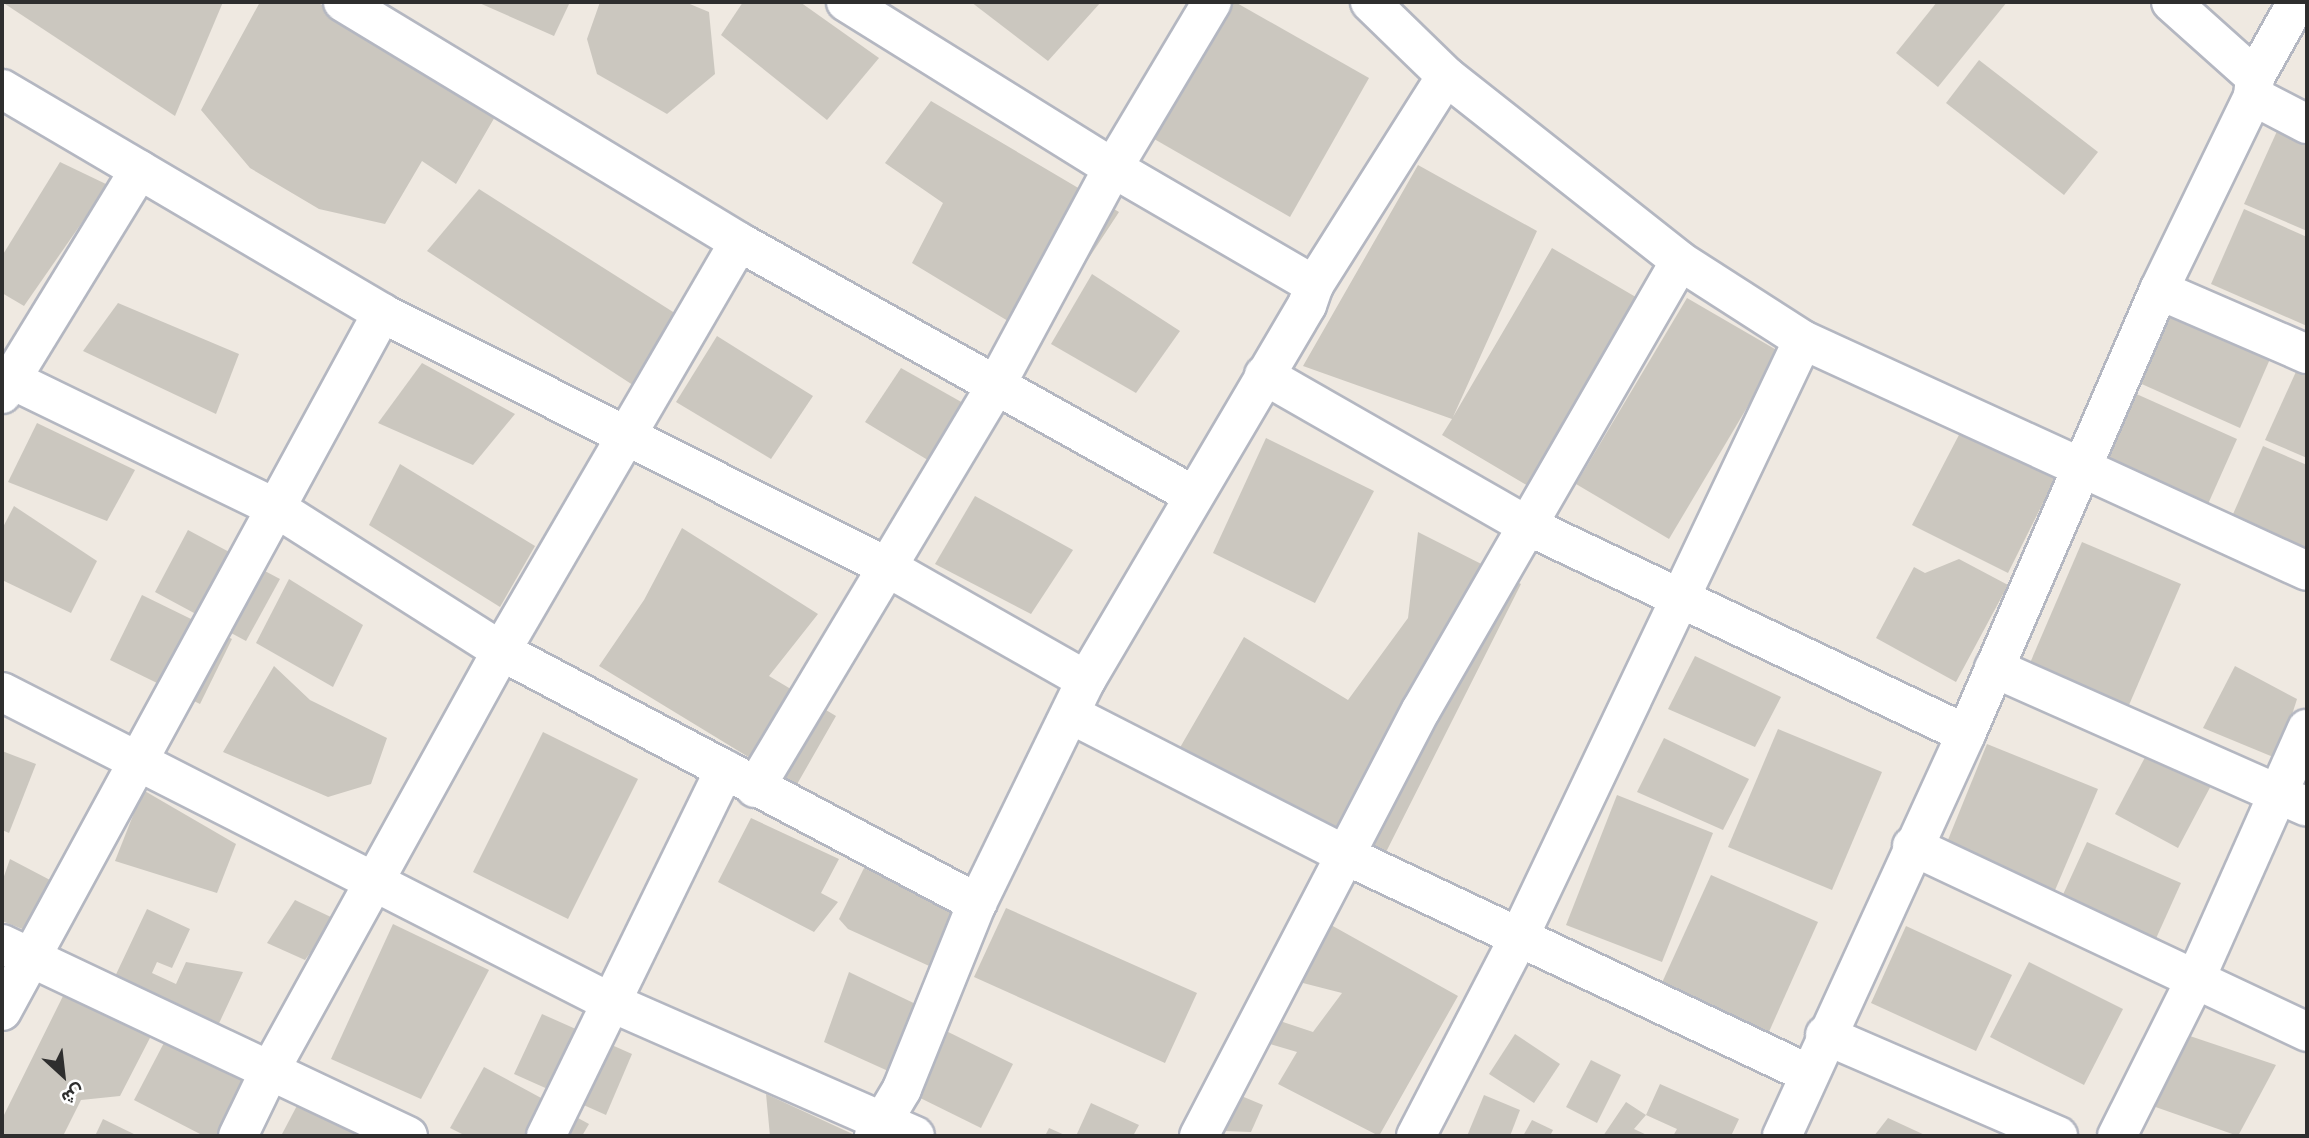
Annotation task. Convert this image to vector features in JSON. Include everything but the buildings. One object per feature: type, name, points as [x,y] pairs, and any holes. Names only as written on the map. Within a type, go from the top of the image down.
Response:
[{"type":"street","points":[[343,2],[739,242],[1193,495]]},
{"type":"street","points":[[846,2],[1113,168],[1314,285]]},
{"type":"street","points":[[546,1136],[610,1002],[740,778],[886,566],[996,385],[1113,168],[1212,2]]},
{"type":"street","points":[[1370,2],[1446,76],[1680,261],[1802,340],[2307,572]]},
{"type":"street","points":[[2171,2],[2254,87],[2307,124]]},
{"type":"street","points":[[1782,1136],[1825,1035],[1966,734],[2159,290],[2297,2]]},
{"type":"street","points":[[876,1129],[902,1089],[976,903],[1072,715],[1086,680],[1307,305],[1314,285],[1446,76]]},
{"type":"street","points":[[2,89],[382,313],[886,566],[1086,680]]},
{"type":"street","points":[[139,170],[4,382],[276,508],[501,651],[976,903]]},
{"type":"street","points":[[238,1136],[269,1072],[377,883],[501,651],[629,436],[739,242]]},
{"type":"street","points":[[1199,1136],[1421,710],[1680,261]]},
{"type":"street","points":[[2159,290],[2307,354]]},
{"type":"street","points":[[2,1011],[16,951],[136,759],[382,313]]},
{"type":"street","points":[[1416,1136],[1518,939],[1802,340]]},
{"type":"street","points":[[1264,375],[1526,525],[1679,601],[1966,734]]},
{"type":"street","points":[[1993,668],[2294,801]]},
{"type":"street","points":[[2,692],[610,1002],[876,1129],[915,1136]]},
{"type":"street","points":[[1072,715],[1347,856],[1809,1074]]},
{"type":"street","points":[[2117,1136],[2195,980],[2294,801],[2307,729]]},
{"type":"street","points":[[1912,846],[2307,1032]]},
{"type":"street","points":[[16,951],[408,1136]]},
{"type":"street","points":[[1825,1035],[2058,1136]]}]
